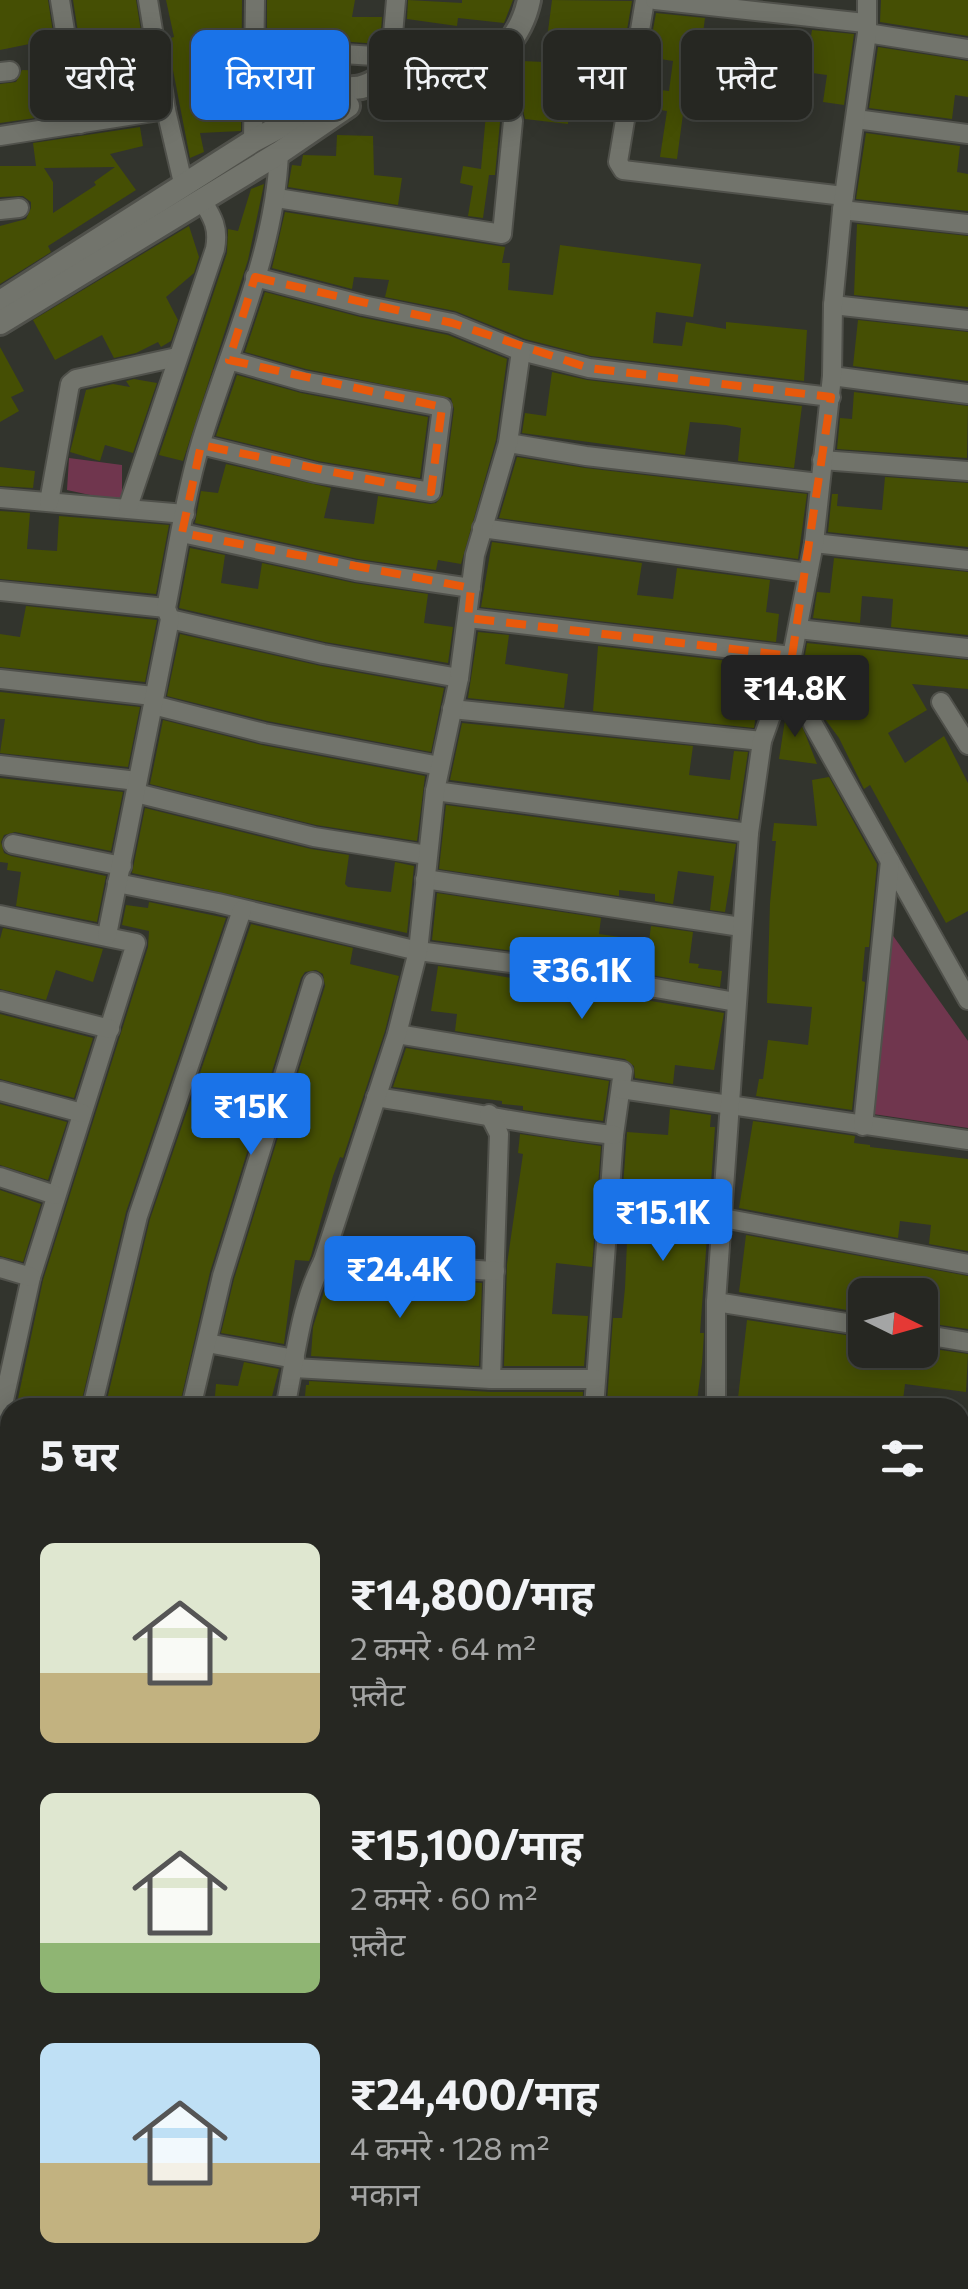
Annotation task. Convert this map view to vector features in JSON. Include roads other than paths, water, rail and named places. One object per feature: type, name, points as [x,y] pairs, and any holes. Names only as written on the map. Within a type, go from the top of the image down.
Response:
[{"type":"street","points":[[60,0],[80,124]]},
{"type":"street","points":[[148,0],[153,30]]},
{"type":"street","points":[[253,30],[255,0]]},
{"type":"street","points":[[393,30],[396,0]]},
{"type":"street","points":[[517,30],[529,0]]},
{"type":"street","points":[[645,0],[618,162],[623,170],[968,224]]},
{"type":"street","points":[[656,0],[866,28],[968,48]]},
{"type":"street","points":[[716,1398],[716,1302],[749,833],[762,741],[792,656],[814,543],[832,376],[833,305],[867,0]]},
{"type":"street","points":[[0,322],[280,153],[359,99],[369,84]]},
{"type":"street","points":[[0,302],[253,141],[353,88],[363,89]]},
{"type":"street","points":[[856,119],[968,134]]},
{"type":"street","points":[[0,136],[105,120]]},
{"type":"street","points":[[168,120],[184,183]]},
{"type":"street","points":[[253,120],[253,141]]},
{"type":"street","points":[[278,198],[502,234],[513,120]]},
{"type":"street","points":[[107,935],[200,445],[278,198],[280,153]]},
{"type":"street","points":[[128,506],[218,232],[202,200]]},
{"type":"street","points":[[255,277],[452,323],[520,351],[590,368],[830,397]]},
{"type":"street","points":[[833,305],[968,320]]},
{"type":"street","points":[[286,1398],[296,1335],[309,1288],[323,1261],[397,1034],[418,951],[435,792],[459,678],[482,528],[508,443],[520,351]]},
{"type":"street","points":[[49,502],[70,384],[76,379],[177,357]]},
{"type":"street","points":[[200,445],[316,473],[431,492],[442,407],[303,380],[229,360]]},
{"type":"street","points":[[832,376],[968,394]]},
{"type":"street","points":[[508,443],[586,456],[819,482]]},
{"type":"street","points":[[822,460],[968,472]]},
{"type":"street","points":[[0,498],[128,506],[356,571],[471,588]]},
{"type":"street","points":[[482,528],[808,573]]},
{"type":"street","points":[[814,543],[968,560]]},
{"type":"street","points":[[0,592],[168,613],[323,654],[459,678]]},
{"type":"street","points":[[468,618],[792,656]]},
{"type":"street","points":[[798,630],[968,648]]},
{"type":"street","points":[[792,656],[813,724],[968,1000]]},
{"type":"street","points":[[0,679],[153,700],[264,733],[440,766]]},
{"type":"street","points":[[941,702],[968,745]]},
{"type":"street","points":[[452,709],[762,741]]},
{"type":"street","points":[[0,765],[136,787],[314,837],[427,855]]},
{"type":"street","points":[[435,792],[749,833]]},
{"type":"street","points":[[13,844],[242,910],[418,951],[512,963],[736,1002]]},
{"type":"street","points":[[862,1126],[890,861]]},
{"type":"street","points":[[426,879],[741,928]]},
{"type":"street","points":[[94,1398],[138,1216],[242,910]]},
{"type":"street","points":[[0,915],[136,943],[30,1277],[4,1398]]},
{"type":"street","points":[[193,1398],[222,1276],[313,982]]},
{"type":"street","points":[[0,1001],[110,1029]]},
{"type":"street","points":[[397,1034],[623,1072],[614,1135],[595,1398]]},
{"type":"street","points":[[621,1090],[968,1140]]},
{"type":"street","points":[[0,1092],[82,1113]]},
{"type":"street","points":[[376,1098],[489,1114],[542,1128],[614,1135]]},
{"type":"street","points":[[489,1114],[499,1134],[491,1379]]},
{"type":"street","points":[[0,1176],[55,1194]]},
{"type":"street","points":[[723,1218],[968,1264]]},
{"type":"street","points":[[323,1261],[495,1271]]},
{"type":"street","points":[[0,1268],[30,1277]]},
{"type":"street","points":[[716,1302],[848,1323]]},
{"type":"street","points":[[938,1337],[968,1342]]},
{"type":"street","points":[[207,1343],[294,1364],[491,1379],[596,1379]]}]
